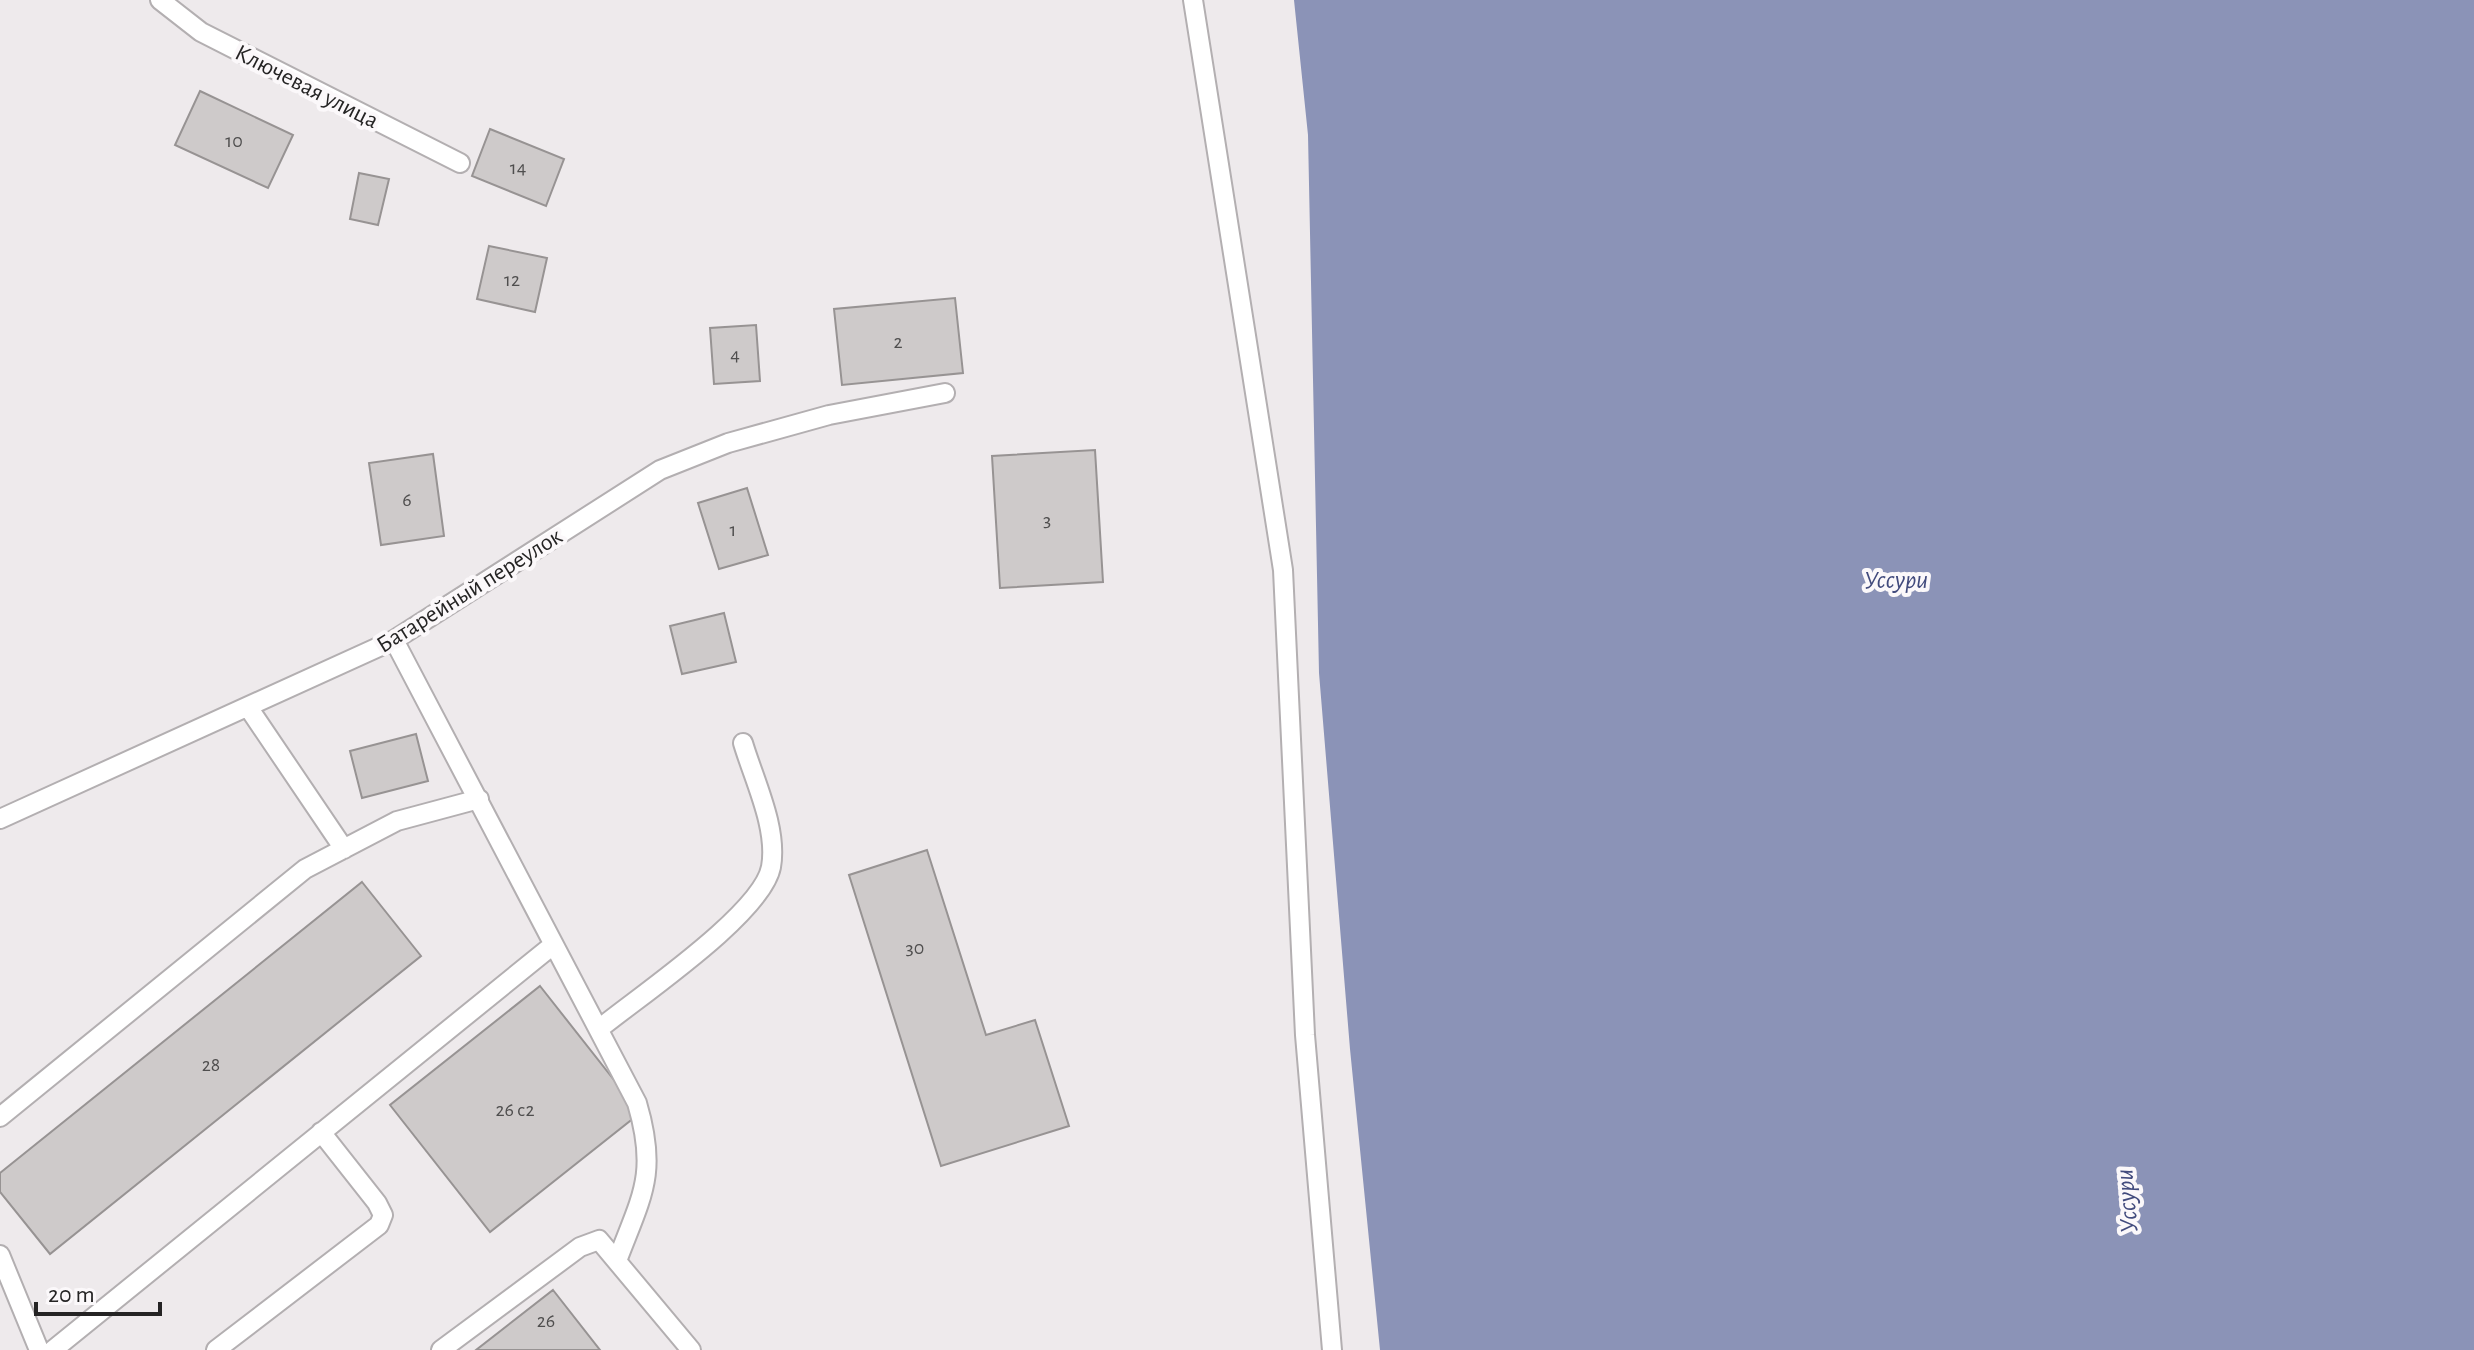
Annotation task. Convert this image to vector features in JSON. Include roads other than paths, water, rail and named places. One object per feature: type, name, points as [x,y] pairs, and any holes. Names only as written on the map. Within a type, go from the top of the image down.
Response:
[{"type":"lane","name":"Ключевая улица","points":[[160,0],[201,32],[460,163]]},
{"type":"lane","points":[[1193,0],[1283,570],[1305,1035],[1332,1350]]},
{"type":"lane","name":"Батарейный переулок","points":[[0,819],[394,640],[660,470],[728,443],[829,415],[945,393]]},
{"type":"lane","points":[[394,640],[637,1103],[648,1141],[647,1183],[617,1261]]},
{"type":"lane","points":[[248,707],[344,849]]},
{"type":"lane","points":[[599,1029],[717,937],[759,891],[771,869],[771,836],[743,743]]},
{"type":"lane","points":[[0,1117],[305,869],[397,821],[479,799]]},
{"type":"lane","points":[[53,1350],[553,945]]},
{"type":"lane","points":[[216,1350],[379,1225],[383,1215],[377,1203],[321,1132]]},
{"type":"lane","points":[[441,1350],[580,1247],[599,1240],[691,1350]]},
{"type":"lane","points":[[0,1255],[39,1350]]},
{"type":"water","name":"Уссури","points":[[1294,0],[2474,0],[2474,1350],[1380,1350],[1350,1049],[1319,673],[1308,135]]}]
